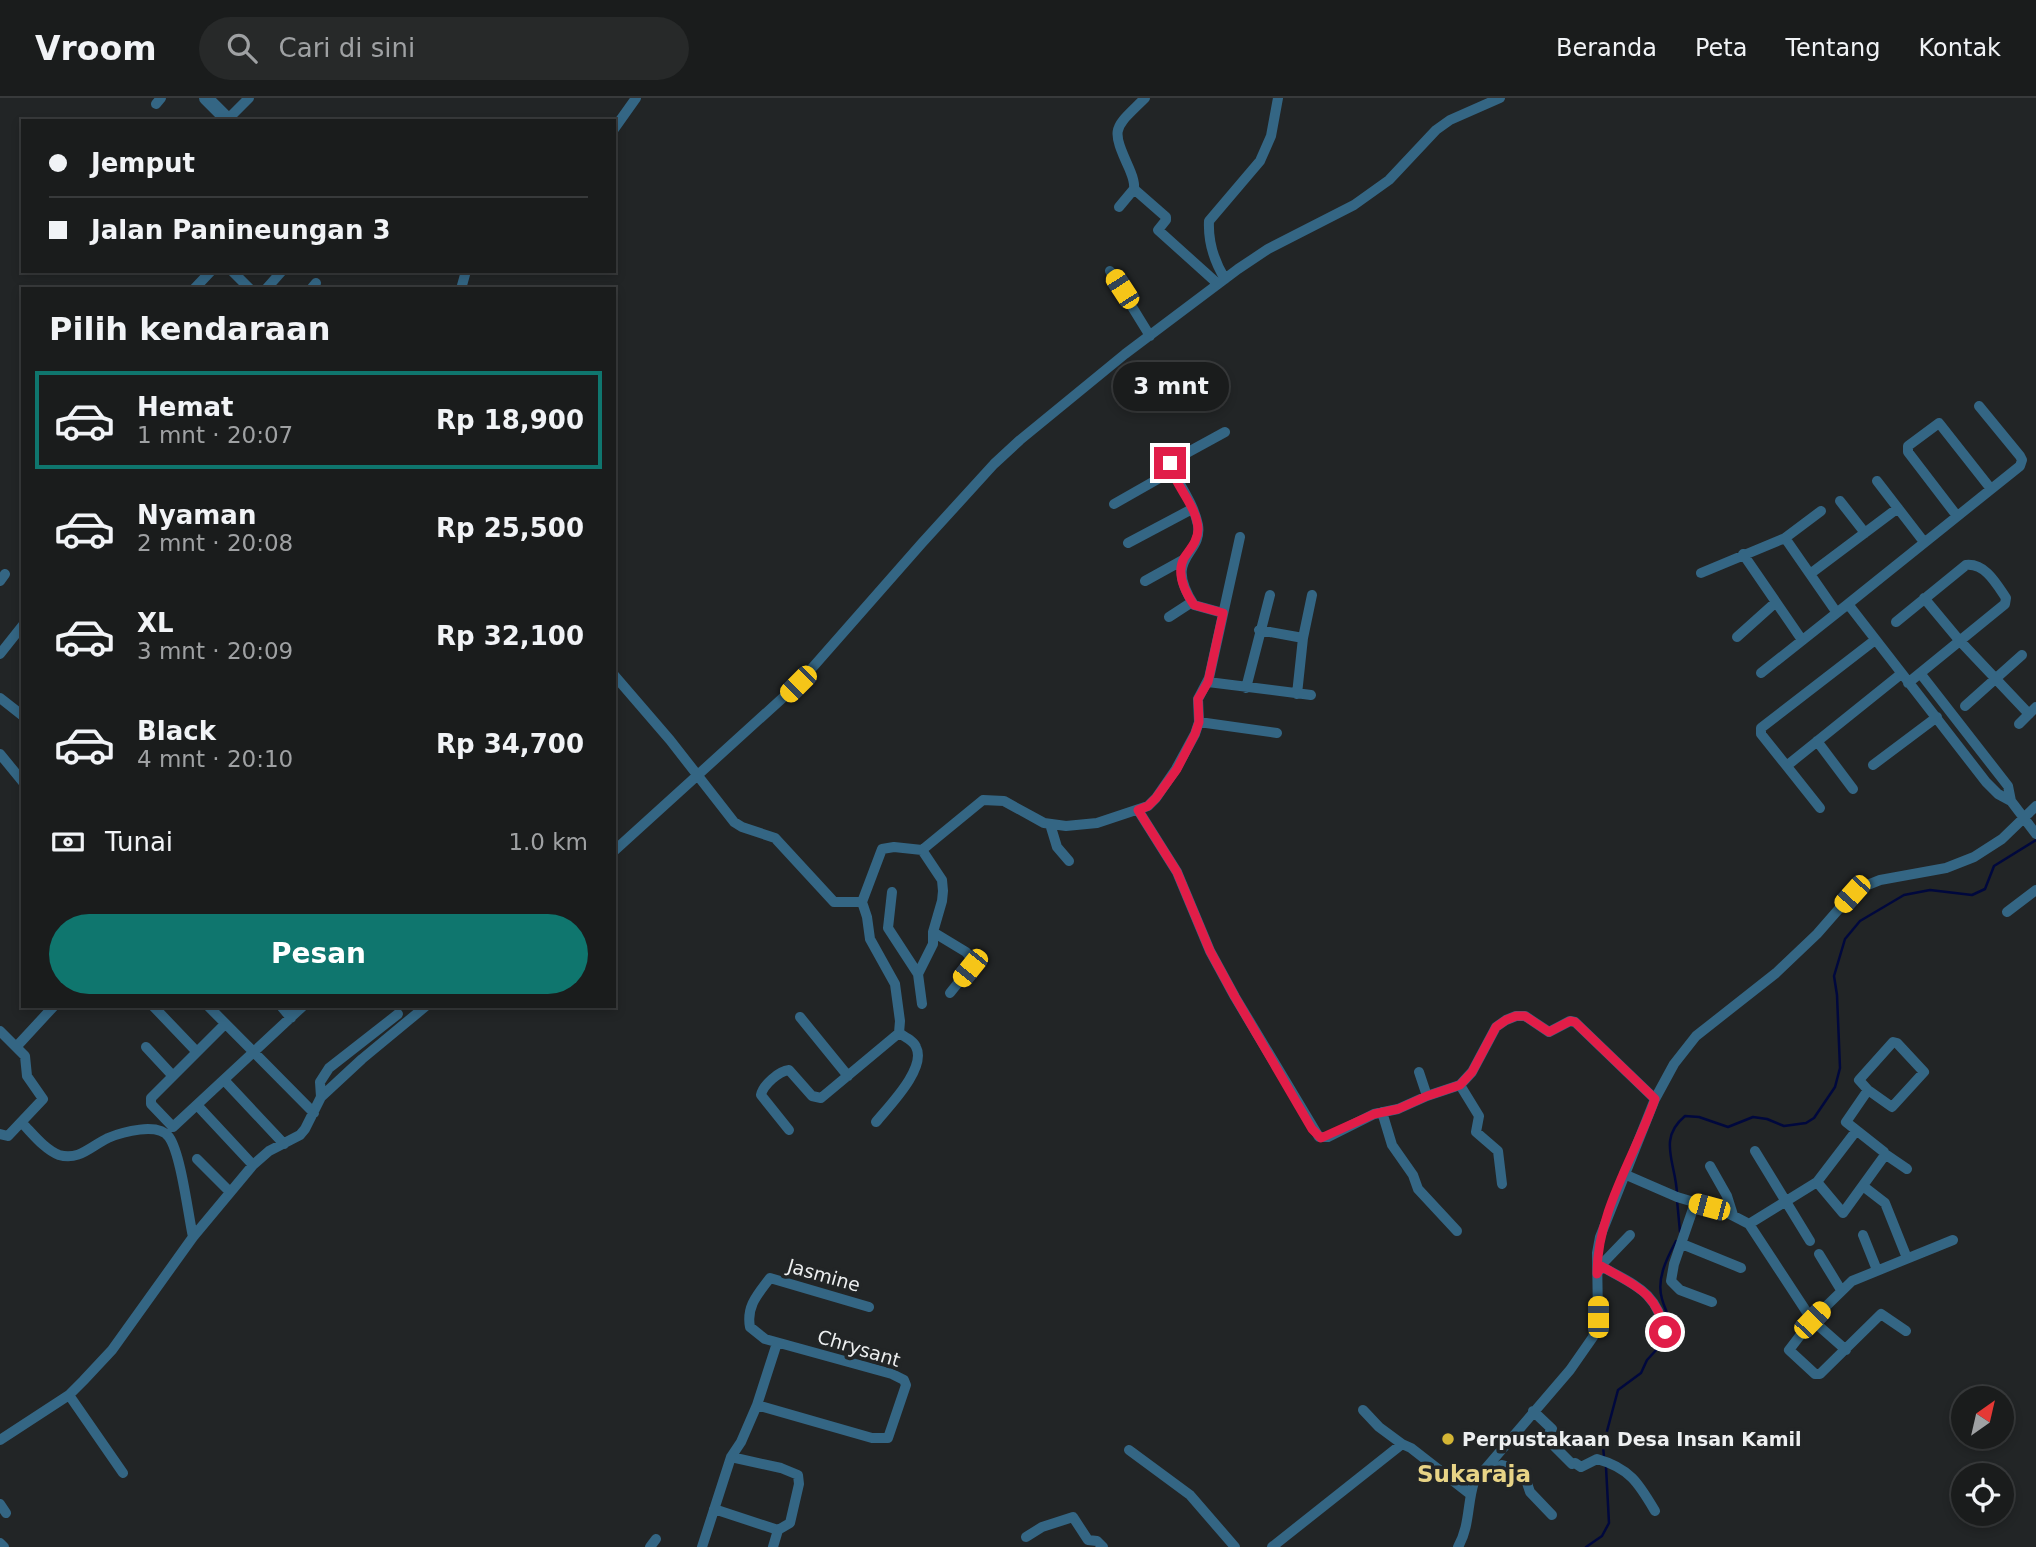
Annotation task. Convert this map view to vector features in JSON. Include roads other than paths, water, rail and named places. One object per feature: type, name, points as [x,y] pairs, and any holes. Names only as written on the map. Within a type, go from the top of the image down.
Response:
[{"type":"street","points":[[206,98],[226,119]]},
{"type":"street","points":[[228,119],[249,98]]},
{"type":"street","points":[[616,126],[636,98]]},
{"type":"street","points":[[1119,206],[1134,189],[1135,182],[1120,148],[1117,129],[1119,123],[1145,98]]},
{"type":"street","points":[[1221,282],[1213,254],[1209,221],[1260,161],[1271,136],[1278,98]]},
{"type":"street","points":[[616,849],[798,684],[1005,453],[1125,354],[1221,282],[1268,249],[1354,205],[1389,180],[1436,130],[1450,120],[1500,98]]},
{"type":"street","points":[[1134,189],[1166,216],[1167,220],[1158,230],[1221,282]]},
{"type":"street","points":[[1110,271],[1150,336]]},
{"type":"street","points":[[196,287],[209,273]]},
{"type":"street","points":[[234,273],[245,287]]},
{"type":"street","points":[[268,287],[280,273]]},
{"type":"street","points":[[1761,673],[2020,466],[2022,460],[1979,406]]},
{"type":"street","points":[[1957,516],[1908,452],[1908,446],[1939,423],[1991,489]]},
{"type":"street","points":[[1223,613],[1198,607],[1192,602],[1181,576],[1183,560],[1198,535],[1198,526],[1170,466],[1172,461],[1225,432]]},
{"type":"street","points":[[1114,505],[1172,471]]},
{"type":"street","points":[[1877,481],[1924,542]]},
{"type":"street","points":[[1840,500],[1865,533]]},
{"type":"street","points":[[1810,575],[1898,508]]},
{"type":"street","points":[[1128,543],[1192,509]]},
{"type":"street","points":[[1701,573],[1785,538],[1821,511]]},
{"type":"street","points":[[789,1130],[762,1098],[761,1092],[783,1071],[789,1070],[812,1096],[817,1098],[823,1096],[899,1033],[895,984],[870,939],[862,902],[879,854],[884,848],[922,850],[970,809],[989,799],[1004,801],[1031,818],[1050,824],[1076,826],[1097,823],[1148,806],[1177,769],[1199,722],[1198,699],[1208,682],[1240,537]]},
{"type":"street","points":[[1785,538],[1837,612]]},
{"type":"street","points":[[1742,554],[1802,640]]},
{"type":"street","points":[[1145,581],[1183,560]]},
{"type":"street","points":[[1786,764],[1905,678],[1920,673],[2005,604],[2006,598],[1991,577],[1976,564],[1966,565],[1896,622]]},
{"type":"street","points":[[1246,688],[1270,595]]},
{"type":"street","points":[[1297,694],[1303,638],[1312,595]]},
{"type":"street","points":[[1923,598],[1994,678],[2032,711],[2019,724]]},
{"type":"street","points":[[1169,617],[1192,602]]},
{"type":"street","points":[[1737,637],[1776,603]]},
{"type":"street","points":[[1848,604],[1993,789],[2011,801],[2036,834]]},
{"type":"street","points":[[0,654],[21,628]]},
{"type":"street","points":[[1259,630],[1303,638]]},
{"type":"street","points":[[1820,808],[1761,734],[1761,728],[1875,640]]},
{"type":"street","points":[[1965,706],[2022,655]]},
{"type":"street","points":[[1920,673],[2008,786],[2011,801]]},
{"type":"street","points":[[616,678],[738,825],[766,834],[780,843],[834,902],[862,902]]},
{"type":"street","points":[[1208,682],[1311,695]]},
{"type":"street","points":[[0,698],[21,714]]},
{"type":"street","points":[[1873,765],[1937,717]]},
{"type":"street","points":[[1199,722],[1277,733]]},
{"type":"street","points":[[1817,741],[1853,789]]},
{"type":"street","points":[[1970,759],[1982,751]]},
{"type":"street","points":[[0,754],[21,780]]},
{"type":"street","points":[[1458,1547],[1468,1520],[1470,1494],[1480,1474],[1570,1370],[1593,1337],[1598,1317],[1600,1237],[1655,1099],[1674,1064],[1696,1036],[1776,973],[1817,934],[1852,894],[1880,880],[1947,868],[1974,857],[2001,839],[2036,806]]},
{"type":"street","points":[[1138,810],[1177,872],[1210,951],[1235,997],[1317,1136],[1328,1137],[1370,1115],[1398,1109],[1460,1085],[1472,1072],[1496,1027],[1521,1015],[1529,1017],[1549,1032],[1570,1021],[1575,1022],[1655,1099]]},
{"type":"street","points":[[1050,824],[1057,847],[1069,860]]},
{"type":"street","points":[[918,974],[933,944],[933,932],[942,901],[942,880],[922,850]]},
{"type":"street","points":[[2007,912],[2036,890]]},
{"type":"street","points":[[892,892],[888,921],[890,934],[918,974],[922,1004]]},
{"type":"street","points":[[933,932],[966,952],[972,959],[970,968],[950,993]]},
{"type":"street","points":[[17,1046],[52,1008]]},
{"type":"street","points":[[155,1008],[196,1051]]},
{"type":"street","points":[[210,1008],[314,1113]]},
{"type":"street","points":[[283,1008],[291,1018]]},
{"type":"street","points":[[225,1024],[150,1098],[154,1108],[173,1127],[301,1008]]},
{"type":"street","points":[[0,1440],[69,1395],[112,1350],[193,1237],[253,1165],[269,1151],[305,1129],[321,1097],[424,1008]]},
{"type":"street","points":[[398,1010],[399,1028]]},
{"type":"street","points":[[321,1097],[320,1082],[329,1068],[398,1010]]},
{"type":"street","points":[[800,1017],[848,1076]]},
{"type":"street","points":[[0,1031],[17,1046],[27,1061],[27,1076],[43,1097],[41,1103],[8,1136],[0,1134]]},
{"type":"street","points":[[876,1122],[912,1076],[916,1066],[918,1049],[899,1033]]},
{"type":"street","points":[[1893,1042],[1924,1072],[1892,1107],[1868,1090],[1860,1082],[1860,1078],[1893,1042]]},
{"type":"street","points":[[146,1047],[172,1074]]},
{"type":"street","points":[[1419,1072],[1427,1096]]},
{"type":"street","points":[[224,1080],[284,1144]]},
{"type":"street","points":[[1460,1085],[1479,1116],[1476,1132],[1498,1151],[1502,1184]]},
{"type":"street","points":[[1868,1090],[1846,1124],[1907,1169]]},
{"type":"street","points":[[197,1105],[253,1165]]},
{"type":"street","points":[[1382,1112],[1392,1144],[1415,1179],[1418,1189],[1457,1231]]},
{"type":"street","points":[[22,1123],[53,1152],[65,1156],[80,1155],[120,1134],[156,1130],[165,1134],[173,1145],[179,1162],[193,1237]]},
{"type":"street","points":[[1749,1224],[1817,1182],[1856,1131]]},
{"type":"street","points":[[1755,1151],[1811,1241]]},
{"type":"street","points":[[1817,1182],[1843,1213],[1885,1154]]},
{"type":"street","points":[[197,1159],[230,1192]]},
{"type":"street","points":[[1710,1166],[1727,1196],[1733,1215]]},
{"type":"street","points":[[1625,1174],[1695,1203],[1733,1215],[1749,1224],[1812,1320],[1846,1350]]},
{"type":"street","points":[[1863,1186],[1885,1203],[1907,1258]]},
{"type":"street","points":[[1695,1203],[1671,1274],[1672,1284],[1680,1290],[1712,1302]]},
{"type":"street","points":[[1863,1235],[1877,1270]]},
{"type":"street","points":[[1599,1270],[1630,1236]]},
{"type":"street","points":[[1906,1331],[1881,1314],[1820,1374],[1815,1374],[1790,1354],[1790,1347],[1812,1320],[1853,1281],[1953,1240]]},
{"type":"street","points":[[1682,1244],[1741,1268]]},
{"type":"street","points":[[1819,1254],[1841,1290]]},
{"type":"street","points":[[1599,1270],[1645,1292],[1661,1314],[1665,1332]]},
{"type":"street","name":"Jasmine","points":[[777,1343],[756,1334],[750,1327],[748,1317],[755,1298],[770,1278],[869,1307]]},
{"type":"street","points":[[702,1547],[731,1457],[741,1442],[757,1405],[777,1343]]},
{"type":"street","name":"Chrysant","points":[[757,1405],[872,1438],[884,1439],[891,1434],[905,1385],[904,1380],[892,1374],[777,1343]]},
{"type":"street","points":[[69,1395],[123,1473]]},
{"type":"street","points":[[1363,1410],[1379,1427],[1470,1494]]},
{"type":"street","points":[[1533,1411],[1552,1429],[1546,1438],[1572,1464],[1581,1467],[1597,1459],[1610,1463],[1636,1480],[1656,1511]]},
{"type":"street","points":[[1276,1546],[1402,1444]]},
{"type":"street","points":[[1129,1450],[1190,1495],[1235,1547]]},
{"type":"street","points":[[731,1457],[781,1468],[798,1475],[799,1484],[790,1523],[778,1530],[773,1547]]},
{"type":"street","points":[[1480,1474],[1487,1475],[1502,1465],[1510,1467],[1527,1482],[1530,1492],[1552,1515]]},
{"type":"street","points":[[713,1509],[778,1530]]},
{"type":"street","points":[[1026,1537],[1042,1527],[1073,1517],[1088,1540],[1097,1541],[1103,1547]]},
{"type":"street","points":[[0,1543],[4,1547]]},
{"type":"waterway","points":[[1677,1194],[1670,1143],[1672,1134],[1685,1116],[1699,1117],[1728,1127],[1753,1117],[1784,1126],[1806,1123],[1814,1118],[1835,1087],[1840,1068],[1834,976],[1845,939],[1860,921],[1904,895],[1930,890],[1972,895],[1985,889],[1994,866],[2036,840]]},
{"type":"waterway","points":[[1677,1200],[1680,1232]]},
{"type":"waterway","points":[[1604,1457],[1603,1446],[1618,1390],[1641,1373],[1647,1360],[1669,1336],[1670,1321],[1660,1284],[1676,1241]]},
{"type":"waterway","points":[[1586,1547],[1602,1536],[1609,1523],[1606,1467]]},
{"type":"place","name":"Perpustakaan Desa Insan Kamil","points":[[1448,1439]]},
{"type":"district","name":"Sukaraja","points":[[1474,1474]]}]
